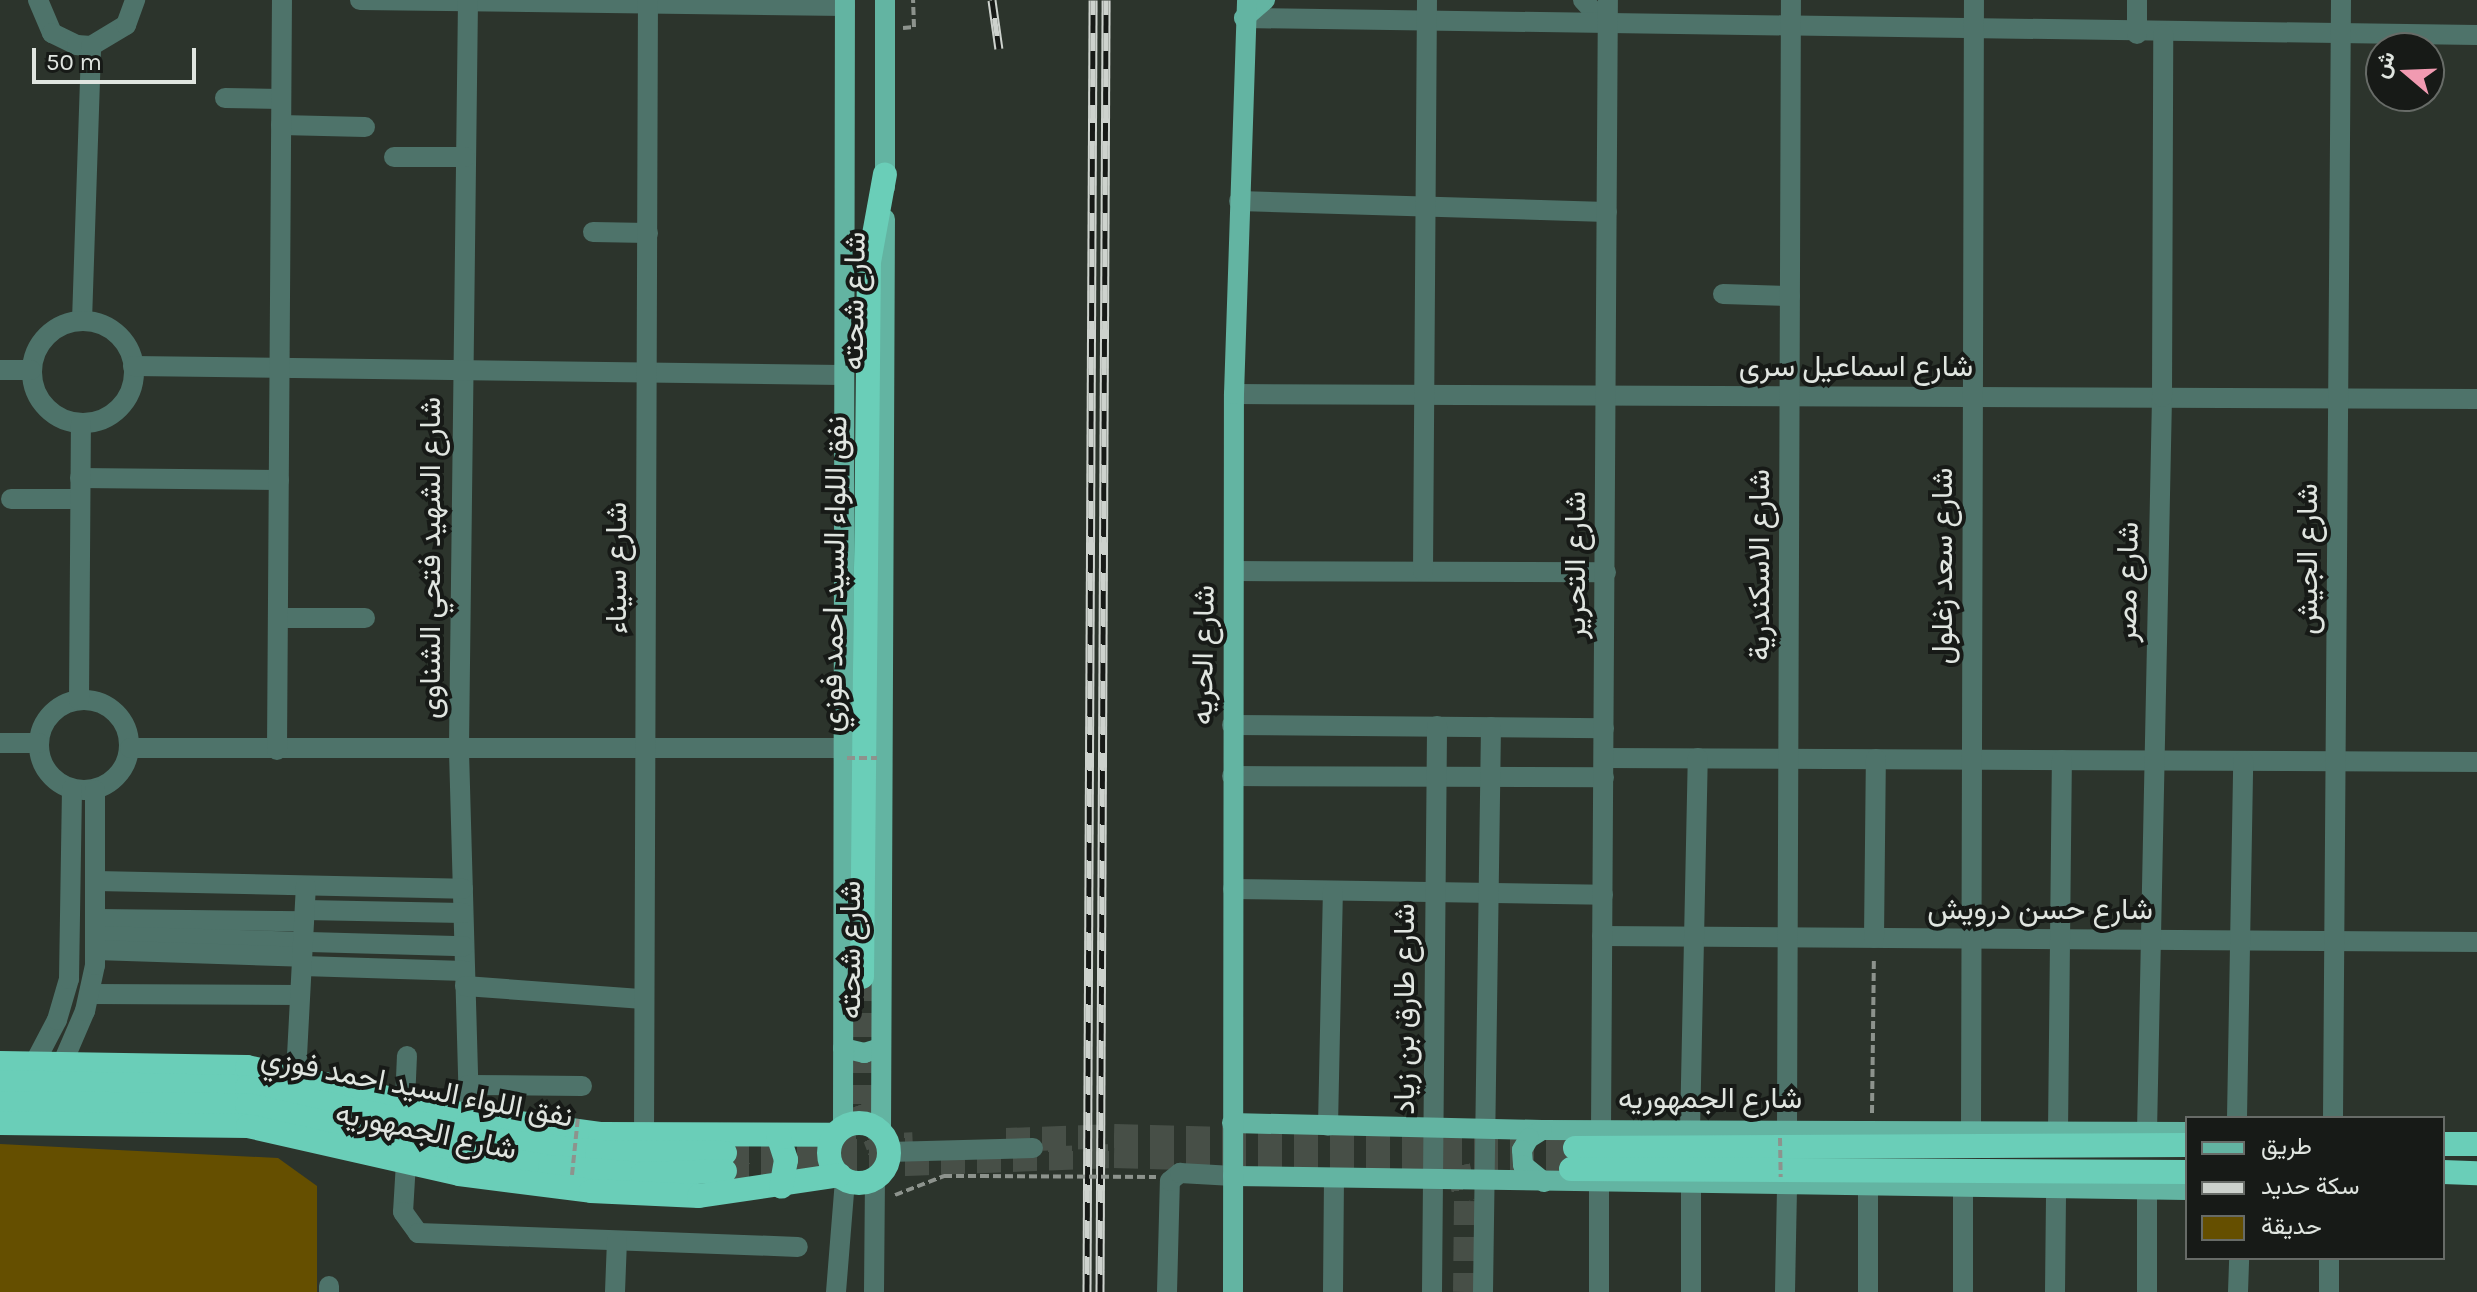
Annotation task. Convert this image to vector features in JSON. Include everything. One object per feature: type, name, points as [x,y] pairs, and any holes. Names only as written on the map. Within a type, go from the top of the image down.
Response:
[{"type":"highway","name":"نفق اللواء السيد احمد فوزي","points":[[862,977],[869,262],[885,174]]},
{"type":"highway","name":"شارع الجمهوريه","points":[[0,1063],[197,1062],[296,1075],[469,1116],[555,1130],[644,1136],[778,1135],[839,1131]]},
{"type":"highway","name":"نفق اللواء السيد احمد فوزي","points":[[0,1082],[247,1087],[523,1144],[725,1162],[642,1174],[550,1167],[462,1153],[247,1105],[0,1103]]},
{"type":"highway","points":[[862,1122],[885,1141],[875,1178],[859,1183],[842,1177],[829,1156],[839,1131],[862,1122]]},
{"type":"highway","name":"شارع الجمهوريه","points":[[0,1123],[248,1126],[498,1181],[591,1191],[699,1196],[842,1177]]},
{"type":"highway","points":[[778,1135],[786,1160],[781,1187]]},
{"type":"highway","points":[[2445,1144],[2477,1144]]},
{"type":"highway","name":"شارع الجمهوريه","points":[[2185,1145],[1573,1158],[2185,1172]]},
{"type":"highway","points":[[2445,1172],[2477,1173]]},
{"type":"main road","name":"شارع شحته","points":[[885,0],[880,1048],[885,1141]]},
{"type":"main road","points":[[1245,9],[1265,0]]},
{"type":"main road","name":"شارع شحته","points":[[839,1131],[843,1048],[845,3]]},
{"type":"main road","name":"شارع الحريه","points":[[1233,1292],[1234,394],[1245,9]]},
{"type":"main road","points":[[843,1048],[864,1053],[880,1048]]},
{"type":"main road","name":"شارع الجمهوريه","points":[[1232,1123],[1784,1134],[1871,1131],[2185,1132]]},
{"type":"main road","points":[[1542,1130],[1529,1138],[1522,1150],[1523,1165],[1545,1182]]},
{"type":"main road","points":[[1233,1176],[1691,1184],[1784,1182],[2056,1191],[2185,1190]]},
{"type":"street","points":[[38,0],[52,33],[64,41],[91,46],[126,25],[135,0]]},
{"type":"street","points":[[277,750],[282,0]]},
{"type":"street","points":[[360,0],[845,3]]},
{"type":"street","name":"شارع الشهيد فتحي الشناوى","points":[[468,0],[461,370],[459,751],[469,1116]]},
{"type":"street","points":[[1583,0],[1608,27]]},
{"type":"street","name":"شارع التحرير","points":[[1601,1130],[1608,0]]},
{"type":"street","name":"شارع الاسكندرية","points":[[1784,1134],[1788,937],[1791,0]]},
{"type":"street","name":"شارع سعد زغلول","points":[[1971,1131],[1974,0]]},
{"type":"street","points":[[2137,0],[2137,34]]},
{"type":"street","name":"شارع الجيش","points":[[2333,1116],[2341,0]]},
{"type":"street","name":"شارع سيناء","points":[[644,1136],[648,1]]},
{"type":"street","points":[[1245,9],[1427,10],[1608,27],[2137,34],[2341,31],[2477,35]]},
{"type":"street","points":[[1423,571],[1427,10]]},
{"type":"street","name":"شارع مصر","points":[[2147,1132],[2162,397],[2163,34]]},
{"type":"street","points":[[82,321],[91,46]]},
{"type":"street","points":[[225,98],[281,99]]},
{"type":"street","points":[[281,125],[365,127]]},
{"type":"street","points":[[394,157],[465,157]]},
{"type":"street","points":[[1239,201],[1607,212]]},
{"type":"street","points":[[593,232],[648,233]]},
{"type":"street","points":[[1723,294],[1790,296]]},
{"type":"street","points":[[82,321],[110,329],[129,351],[133,366],[125,402],[105,418],[81,424],[51,413],[40,401],[31,370],[42,341],[67,323],[82,321]]},
{"type":"street","points":[[133,366],[842,375]]},
{"type":"street","points":[[0,370],[31,370]]},
{"type":"street","name":"شارع اسماعيل سرى","points":[[1234,394],[2477,399]]},
{"type":"street","points":[[79,700],[81,424]]},
{"type":"street","points":[[80,478],[279,480]]},
{"type":"street","points":[[11,499],[80,499]]},
{"type":"street","points":[[1234,571],[1606,572]]},
{"type":"street","points":[[278,618],[365,618]]},
{"type":"street","points":[[79,700],[101,702],[120,716],[130,748],[122,770],[95,790],[72,789],[51,777],[39,743],[55,710],[79,700]]},
{"type":"street","points":[[1232,725],[1604,728]]},
{"type":"street","name":"شارع طارق بن زياد","points":[[1432,1292],[1437,726]]},
{"type":"street","points":[[1483,1292],[1491,727]]},
{"type":"street","points":[[0,743],[39,743]]},
{"type":"street","points":[[130,748],[645,749],[844,753]]},
{"type":"street","points":[[1690,1130],[1698,758]]},
{"type":"street","points":[[1232,776],[1492,777],[1698,758],[2477,762]]},
{"type":"street","points":[[1874,938],[1876,759]]},
{"type":"street","points":[[2058,1132],[2062,760]]},
{"type":"street","points":[[2237,1116],[2243,761]]},
{"type":"street","points":[[35,1062],[57,1020],[69,979],[72,789]]},
{"type":"street","points":[[63,1062],[90,994],[97,935],[95,790]]},
{"type":"street","points":[[96,881],[463,889]]},
{"type":"street","points":[[296,1075],[306,886]]},
{"type":"street","points":[[1233,889],[1603,895]]},
{"type":"street","points":[[1328,1126],[1333,891]]},
{"type":"street","points":[[97,935],[303,939],[463,913]]},
{"type":"street","points":[[97,935],[464,946]]},
{"type":"street","name":"شارع حسن درويش","points":[[1602,936],[2477,942]]},
{"type":"street","points":[[303,939],[465,979],[644,999]]},
{"type":"street","points":[[90,994],[300,995]]},
{"type":"street","points":[[405,1101],[407,1056]]},
{"type":"street","points":[[468,1085],[582,1086]]},
{"type":"street","points":[[885,1141],[1033,1148]]},
{"type":"street","points":[[406,1162],[403,1212],[418,1233],[798,1247]]},
{"type":"street","points":[[1167,1292],[1170,1181],[1180,1173],[1233,1176]]},
{"type":"street","points":[[836,1292],[842,1177]]},
{"type":"street","points":[[874,1292],[875,1178]]},
{"type":"street","points":[[1333,1292],[1334,1178]]},
{"type":"street","points":[[1599,1182],[1599,1292]]},
{"type":"street","points":[[1784,1182],[1785,1292]]},
{"type":"street","points":[[1691,1184],[1691,1292]]},
{"type":"street","points":[[1868,1187],[1868,1292]]},
{"type":"street","points":[[1963,1189],[1963,1292]]},
{"type":"street","points":[[2147,1190],[2147,1292]]},
{"type":"street","points":[[2055,1292],[2056,1191]]},
{"type":"street","points":[[615,1292],[617,1241]]},
{"type":"street","points":[[2238,1292],[2239,1260]]},
{"type":"street","points":[[2329,1260],[2329,1292]]},
{"type":"path","points":[[913,0],[914,27]]},
{"type":"path","points":[[844,753],[877,758]]},
{"type":"path","points":[[1871,1131],[1874,938]]},
{"type":"path","points":[[572,1175],[578,1117]]},
{"type":"path","points":[[1784,1134],[1784,1182]]},
{"type":"path","points":[[874,1203],[944,1176],[1156,1177]]},
{"type":"green space","points":[[0,1144],[278,1158],[317,1186],[317,1292],[0,1292]]},
{"type":"tunnel","points":[[862,977],[862,1104],[878,1146]]},
{"type":"tunnel","points":[[1006,1140],[1114,1136],[1575,1148]]},
{"type":"tunnel","points":[[725,1153],[913,1144]]},
{"type":"tunnel","points":[[725,1171],[1114,1156],[1571,1169]]},
{"type":"tunnel","points":[[1458,1166],[1466,1201],[1465,1292]]},
{"type":"railway","points":[[992,0],[999,49]]},
{"type":"railway","points":[[1087,1292],[1093,0]]},
{"type":"railway","points":[[1100,1292],[1106,0]]}]
